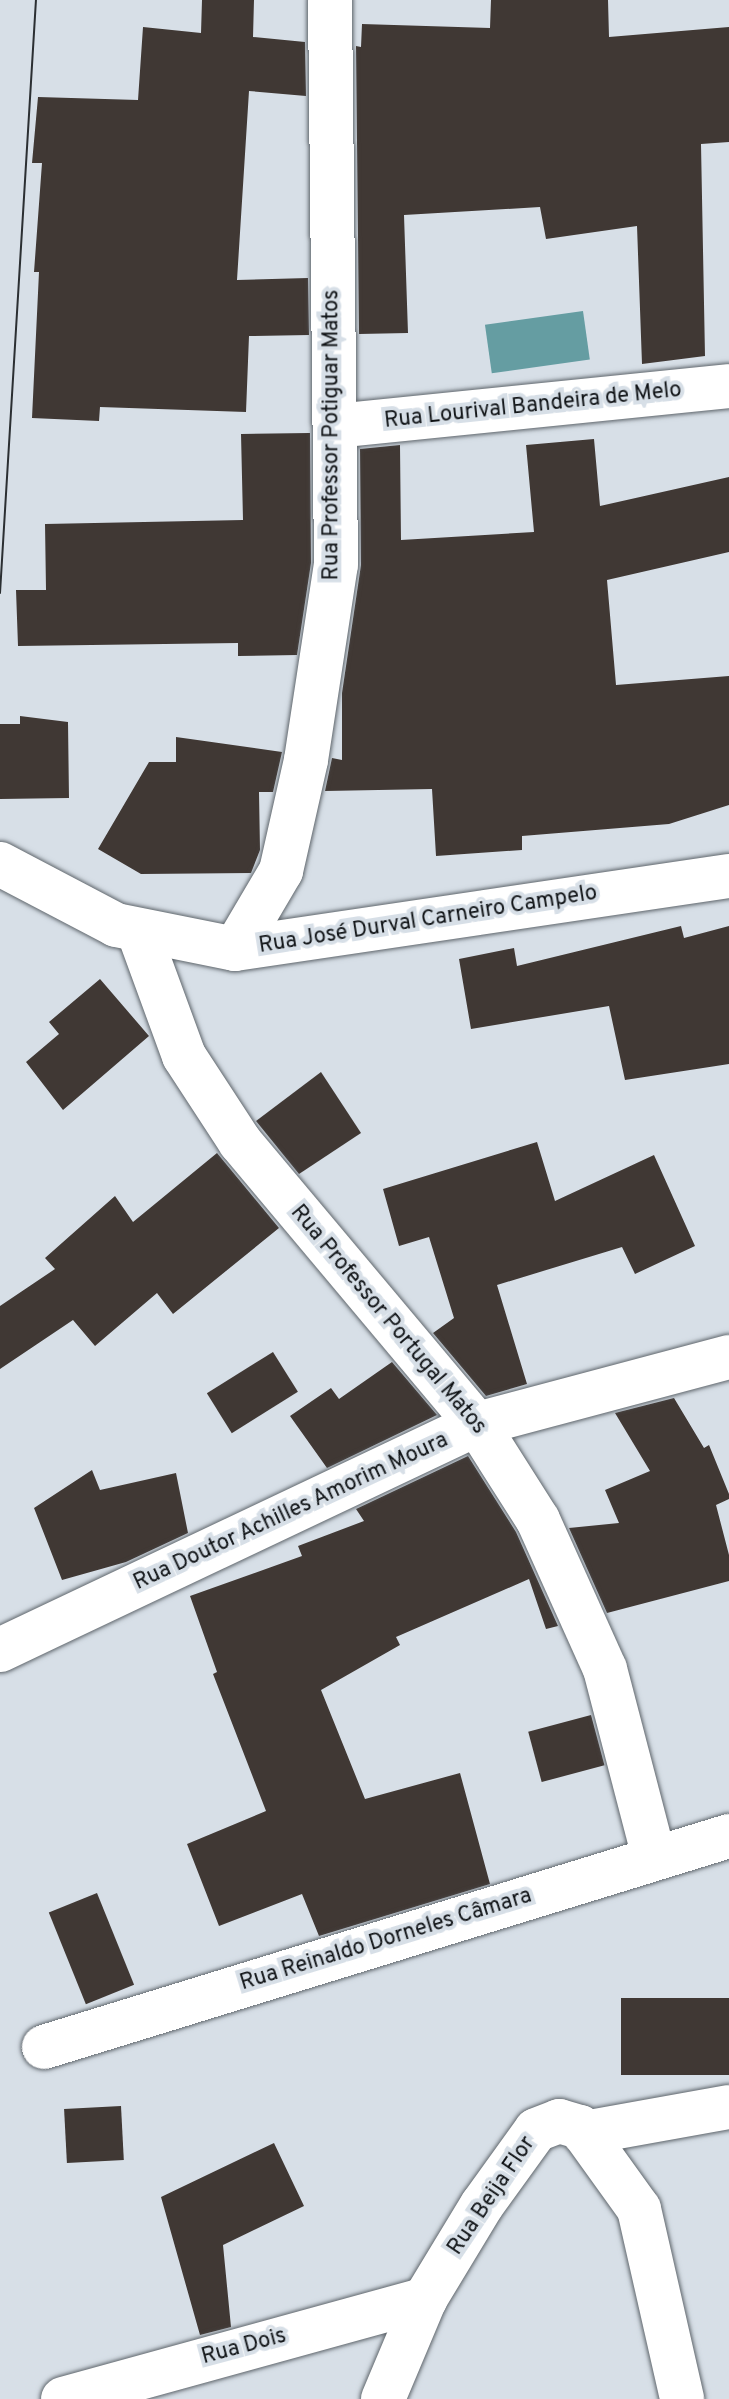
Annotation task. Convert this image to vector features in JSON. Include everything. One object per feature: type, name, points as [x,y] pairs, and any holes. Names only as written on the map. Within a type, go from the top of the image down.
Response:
[{"type":"street","name":"Rua Professor Potiguar Matos","points":[[235,949],[281,871],[306,760],[336,565],[330,0]]},
{"type":"street","name":"Rua Lourival Bandeira de Melo","points":[[336,426],[729,386]]},
{"type":"street","name":"Rua José Durval Carneiro Campelo","points":[[0,864],[139,933],[235,949],[729,876]]},
{"type":"street","name":"Rua Professor Portugal Matos","points":[[139,933],[184,1056],[240,1142],[477,1424],[538,1520],[605,1669],[654,1857]]},
{"type":"street","name":"Rua Doutor Achilles Amorim Moura","points":[[0,1650],[477,1424],[729,1357]]},
{"type":"street","name":"Rua Reinaldo Dorneles Câmara","points":[[44,2047],[729,1836]]},
{"type":"street","points":[[682,2399],[639,2209],[584,2133],[729,2107]]},
{"type":"street","name":"Rua Beija Flor","points":[[383,2399],[425,2299],[536,2130],[567,2121],[584,2133]]},
{"type":"street","name":"Rua Dois","points":[[63,2399],[425,2299]]},
{"type":"water","points":[[583,311],[590,360],[492,373],[485,325]]},
{"type":"building","points":[[202,0],[254,0],[253,37],[305,42],[306,96],[249,91],[237,280],[308,278],[309,335],[249,336],[246,412],[100,407],[99,421],[32,418],[39,272],[34,272],[42,163],[32,163],[38,97],[138,100],[143,27],[201,33]]},
{"type":"building","points":[[491,0],[608,0],[609,37],[729,27],[729,142],[701,144],[705,356],[642,364],[637,226],[546,239],[540,207],[404,215],[408,333],[359,334],[356,46],[361,47],[362,24],[490,28]]},
{"type":"building","points":[[310,433],[311,563],[297,655],[238,656],[238,643],[18,646],[16,590],[46,590],[45,524],[243,520],[241,434]]},
{"type":"building","points":[[594,439],[600,506],[729,477],[729,552],[607,580],[616,685],[729,676],[729,805],[669,824],[522,836],[522,850],[436,856],[432,789],[325,791],[332,758],[342,760],[342,693],[361,565],[360,449],[400,445],[401,540],[534,532],[526,445]]},
{"type":"building","points":[[20,716],[68,722],[69,798],[0,799],[0,724],[20,724]]},
{"type":"building","points":[[176,737],[282,752],[273,792],[259,792],[260,850],[251,873],[141,874],[98,849],[149,762],[176,762]]},
{"type":"building","points":[[681,926],[684,938],[729,926],[729,1064],[625,1080],[609,1006],[471,1029],[459,959],[514,948],[517,966]]},
{"type":"building","points":[[100,979],[149,1036],[63,1110],[26,1062],[59,1034],[49,1022]]},
{"type":"building","points":[[321,1072],[361,1133],[299,1174],[256,1121]]},
{"type":"building","points":[[537,1142],[555,1201],[654,1155],[695,1246],[635,1274],[622,1247],[497,1285],[527,1384],[486,1396],[433,1333],[454,1318],[429,1237],[399,1246],[383,1189]]},
{"type":"building","points":[[217,1153],[279,1228],[173,1314],[157,1293],[95,1346],[73,1320],[0,1369],[0,1306],[55,1269],[45,1258],[115,1196],[133,1222]]},
{"type":"building","points":[[273,1352],[298,1392],[232,1433],[207,1393]]},
{"type":"building","points":[[392,1362],[437,1415],[327,1468],[290,1416],[331,1388],[339,1399]]},
{"type":"building","points":[[674,1398],[704,1448],[709,1445],[729,1494],[729,1499],[716,1505],[729,1555],[729,1581],[607,1613],[569,1528],[619,1523],[605,1490],[650,1471],[615,1413]]},
{"type":"building","points":[[468,1456],[516,1532],[558,1626],[546,1629],[529,1579],[396,1637],[400,1645],[321,1690],[365,1799],[460,1773],[490,1884],[319,1936],[302,1894],[219,1926],[187,1844],[266,1811],[213,1674],[217,1672],[190,1596],[302,1556],[298,1546],[364,1521],[356,1509]]},
{"type":"building","points":[[92,1470],[100,1490],[176,1473],[188,1533],[126,1562],[62,1580],[34,1508]]},
{"type":"building","points":[[591,1715],[604,1765],[542,1782],[528,1732]]},
{"type":"building","points":[[97,1893],[134,1985],[86,2004],[49,1912]]},
{"type":"building","points":[[621,1998],[729,1998],[729,2075],[621,2075]]},
{"type":"building","points":[[121,2106],[124,2160],[67,2163],[64,2109]]},
{"type":"building","points":[[274,2143],[304,2206],[223,2245],[231,2327],[200,2335],[161,2197]]},
{"type":"tram line","points":[[0,593],[36,0]]}]
